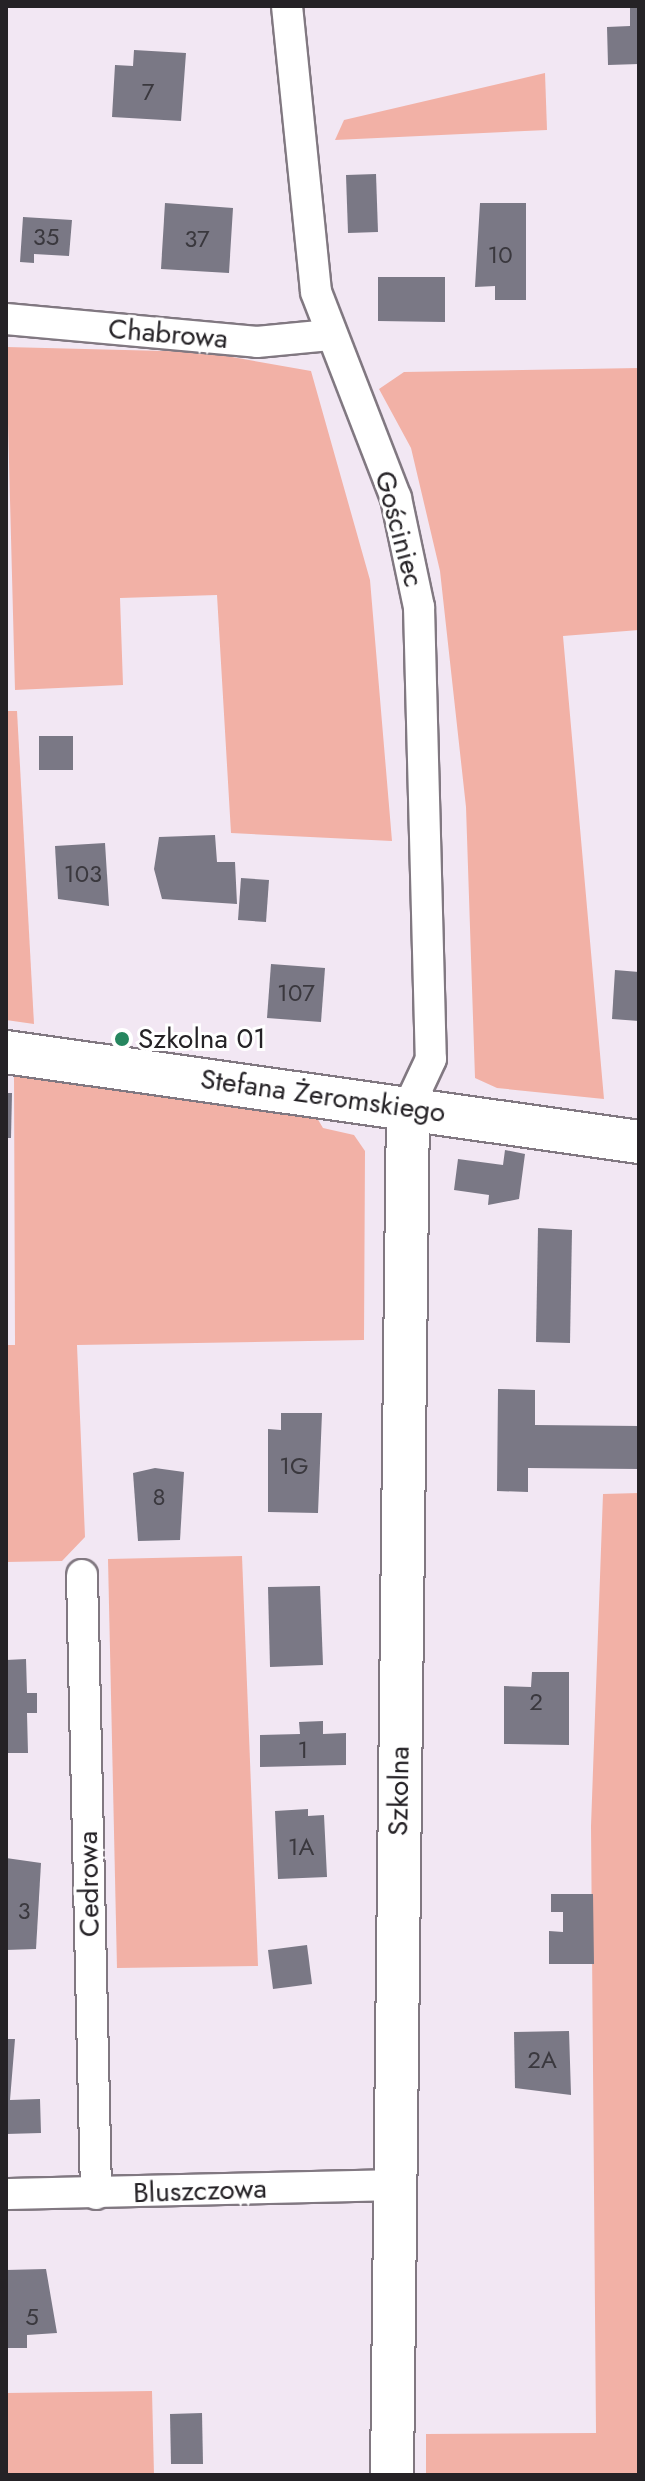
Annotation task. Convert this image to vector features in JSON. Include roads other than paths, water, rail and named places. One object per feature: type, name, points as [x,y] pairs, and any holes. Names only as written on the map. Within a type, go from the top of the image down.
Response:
[{"type":"street","name":"Gościniec","points":[[287,6],[311,254],[330,335],[396,498],[419,607],[431,1059],[408,1108]]},
{"type":"street","name":"Chabrowa","points":[[6,319],[257,342],[330,335]]},
{"type":"street","name":"Stefana Żeromskiego","points":[[6,1052],[639,1142]]},
{"type":"street","name":"Szkolna","points":[[392,2475],[408,1108]]},
{"type":"street","name":"Cedrowa","points":[[82,1575],[96,2194]]},
{"type":"street","name":"Bluszczowa","points":[[6,2194],[394,2185]]},
{"type":"place","name":"Szkolna 01","points":[[122,1039]]}]
